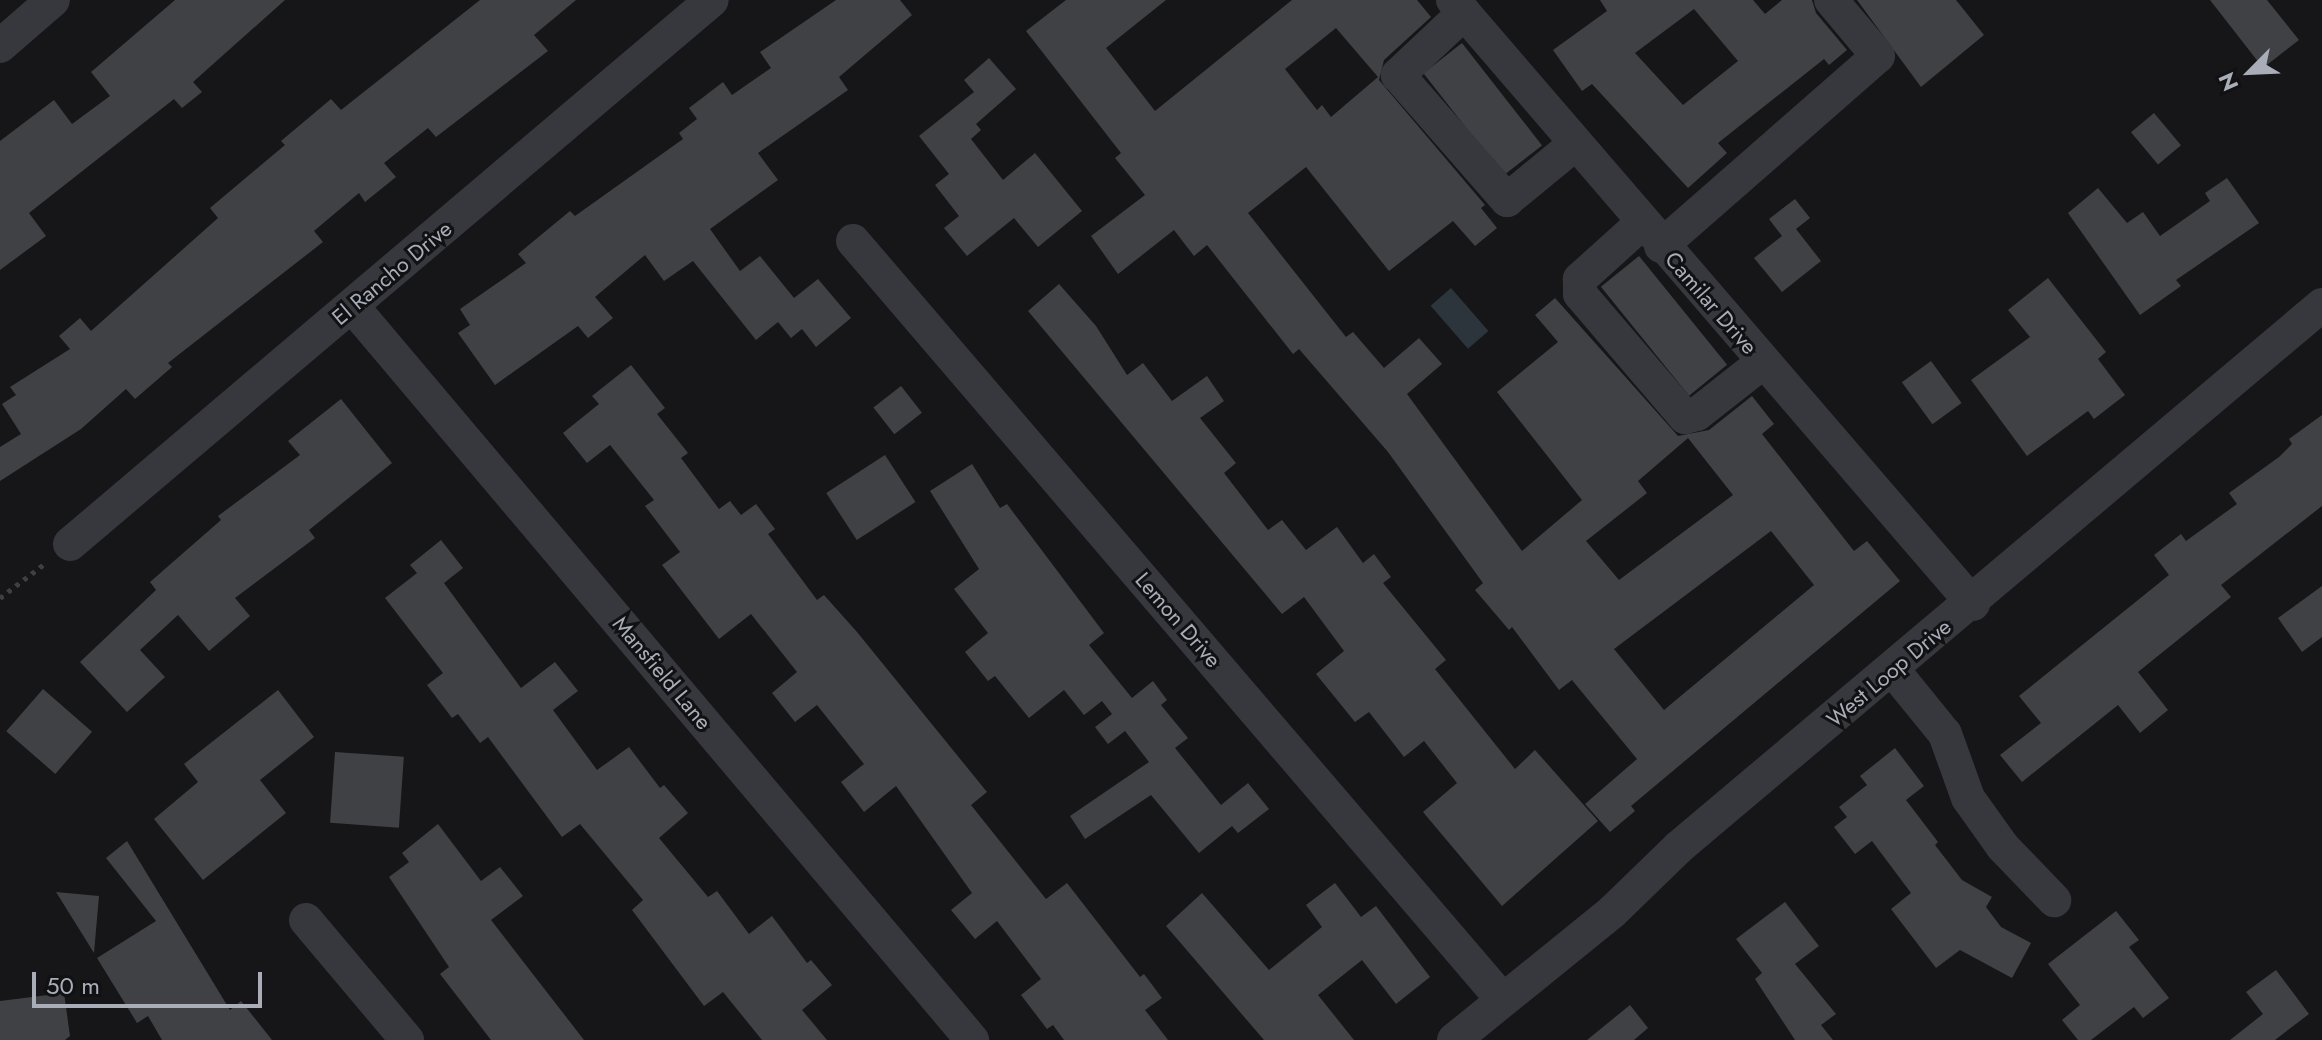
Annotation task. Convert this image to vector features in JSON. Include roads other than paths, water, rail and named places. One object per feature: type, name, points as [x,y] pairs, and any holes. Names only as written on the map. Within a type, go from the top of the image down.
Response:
[{"type":"street","points":[[0,46],[53,0]]},
{"type":"street","name":"El Rancho Drive","points":[[70,544],[712,0]]},
{"type":"street","points":[[1763,362],[1697,414],[1685,417],[1580,294],[1580,279],[1652,235],[1878,56],[1831,0]]},
{"type":"street","points":[[1458,6],[1398,75],[1507,200],[1575,144]]},
{"type":"street","name":"Camilar Drive","points":[[1458,6],[1652,235],[1973,604]]},
{"type":"street","name":"Lemon Drive","points":[[853,241],[1502,999]]},
{"type":"street","name":"West Loop Drive","points":[[1454,1040],[1612,912],[1679,847],[1973,604],[2322,305]]},
{"type":"street","name":"Mansfield Lane","points":[[352,306],[972,1040]]},
{"type":"street","points":[[1893,670],[1945,734],[1968,798],[2003,847],[2054,900]]},
{"type":"street","points":[[306,920],[407,1040]]}]
